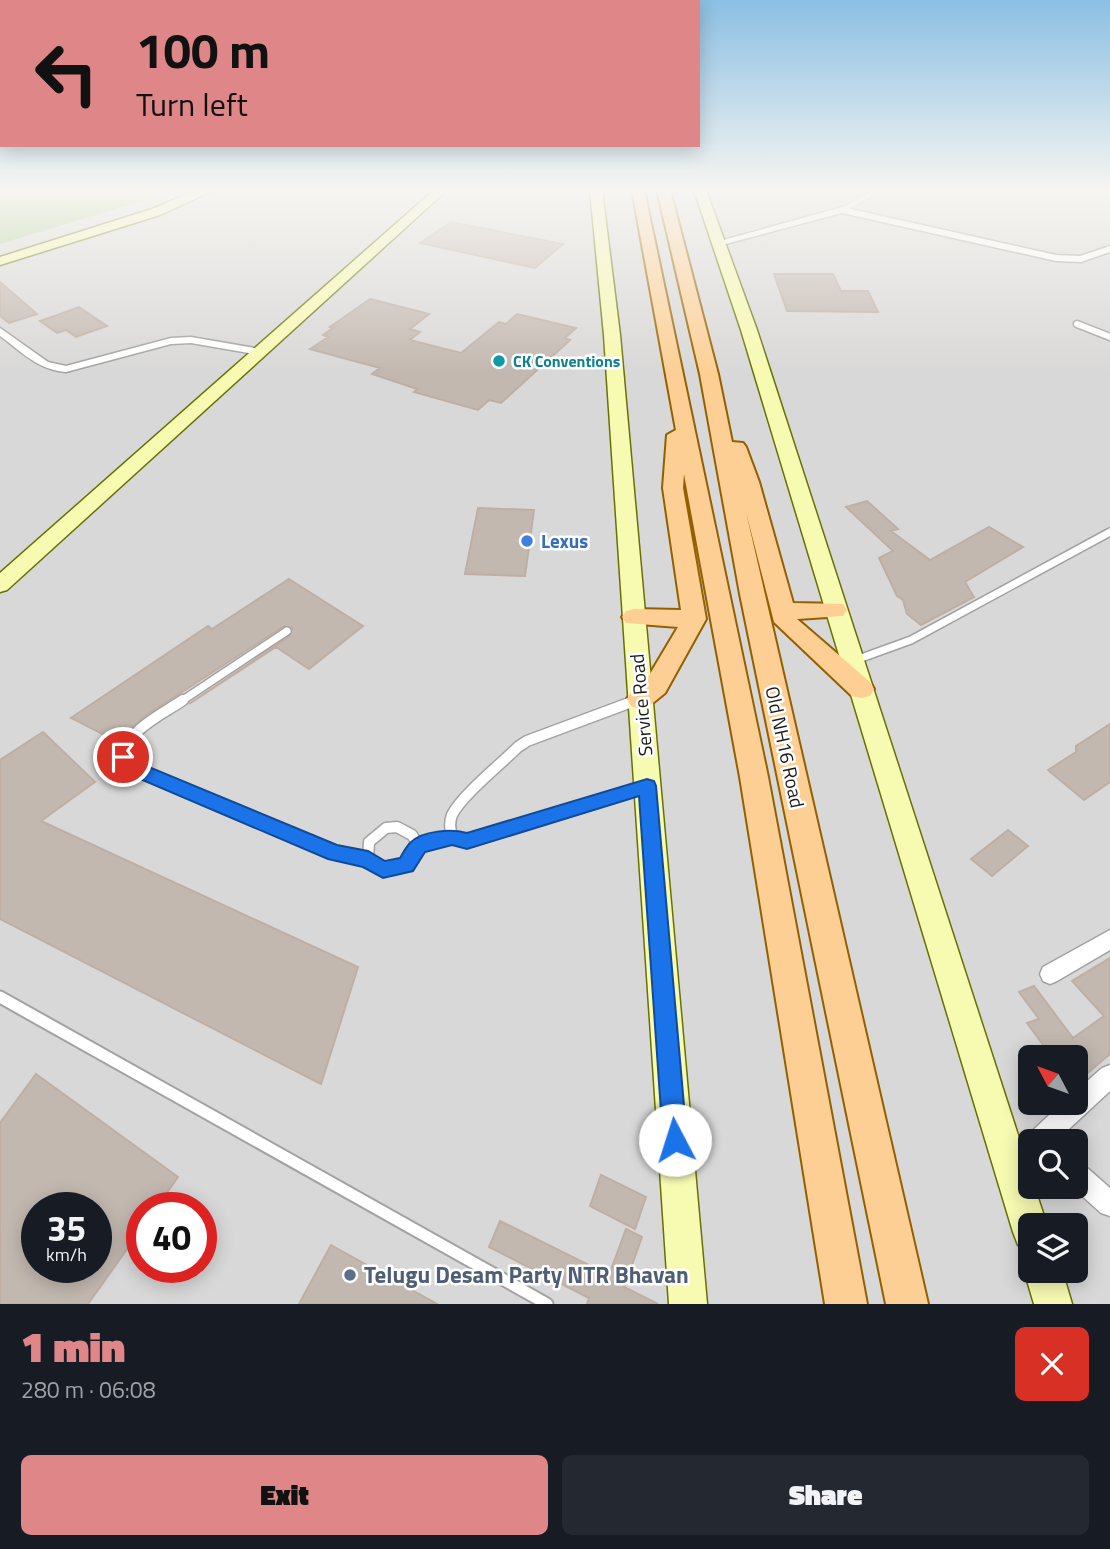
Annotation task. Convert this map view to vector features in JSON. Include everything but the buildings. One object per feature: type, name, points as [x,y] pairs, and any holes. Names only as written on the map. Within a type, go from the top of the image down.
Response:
[{"type":"main road","name":"Old NH16 Road","points":[[650,251],[754,777],[846,1304]]},
{"type":"main road","name":"Old NH16 Road","points":[[678,251],[709,374],[752,594],[907,1304]]},
{"type":"main road","points":[[709,374],[749,482],[786,622],[861,689]]},
{"type":"main road","points":[[640,699],[656,686],[694,619],[673,488],[679,394]]},
{"type":"main road","points":[[783,611],[835,610]]},
{"type":"main road","points":[[634,617],[694,619]]},
{"type":"street","points":[[0,261],[32,251]]},
{"type":"street","points":[[0,584],[373,251]]},
{"type":"street","name":"Service Road","points":[[603,251],[612,335],[688,1304]]},
{"type":"street","points":[[721,251],[749,330],[1025,1213]]},
{"type":"street","points":[[1029,251],[1071,260],[1105,251]]},
{"type":"street","points":[[0,331],[5,341],[51,368],[66,369],[171,341],[191,340],[261,352]]},
{"type":"street","points":[[1050,974],[1110,939]]},
{"type":"street","points":[[1051,1129],[1110,1076]]},
{"type":"street","points":[[1010,1166],[1018,1159]]},
{"type":"street","points":[[1088,1185],[1110,1204]]},
{"type":"street","points":[[1047,1283],[1053,1304]]},
{"type":"lane","points":[[1077,324],[1110,337]]},
{"type":"lane","points":[[853,661],[911,640],[1110,532]]},
{"type":"lane","points":[[288,631],[137,731],[125,746],[123,757],[132,768],[335,853],[368,859],[383,870],[406,865],[419,846],[452,837],[467,841],[647,786]]},
{"type":"lane","points":[[452,837],[450,818],[457,807],[517,747],[540,735],[640,699]]},
{"type":"lane","points":[[368,859],[369,842],[386,828],[406,830],[419,846]]},
{"type":"lane","points":[[0,997],[547,1304]]},
{"type":"shaded area","points":[[0,251],[1110,251],[1110,1304],[0,1304]]},
{"type":"place","name":"CK Conventions","points":[[499,361]]},
{"type":"place","name":"Lexus","points":[[527,541]]},
{"type":"place","name":"Telugu Desam Party NTR Bhavan","points":[[350,1275]]},
{"type":"route","points":[[123,757],[132,768],[335,853],[368,859],[383,870],[406,865],[419,846],[452,837],[467,841],[647,786],[675,1140]]}]
